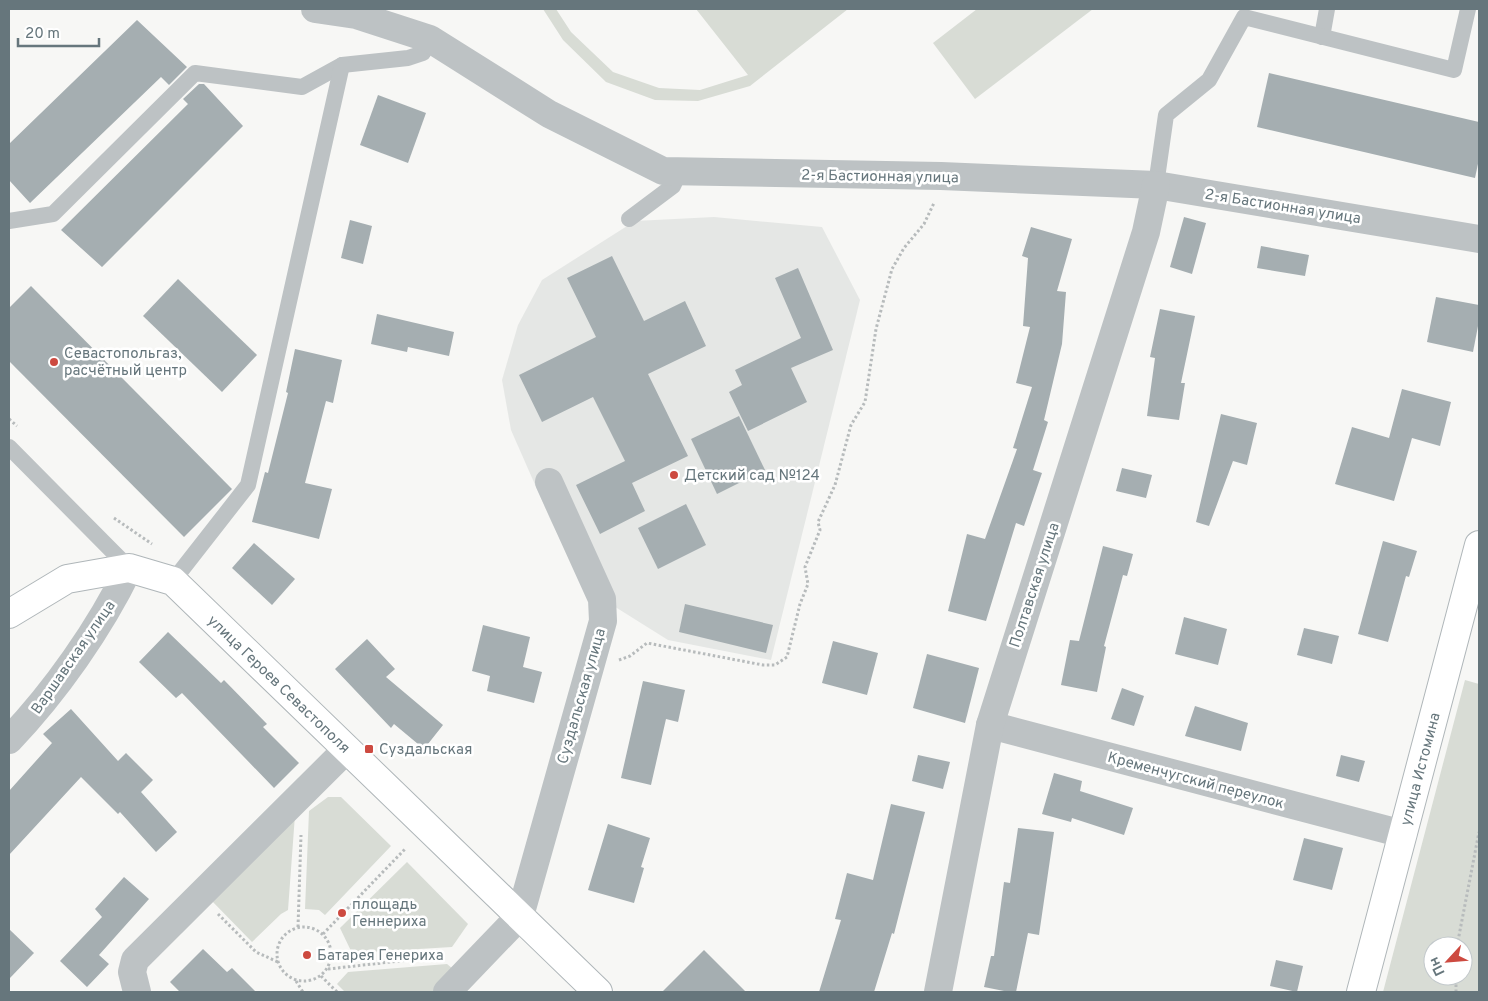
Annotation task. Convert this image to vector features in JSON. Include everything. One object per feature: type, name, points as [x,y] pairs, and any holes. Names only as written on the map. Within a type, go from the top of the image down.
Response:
[{"type":"main road","name":"улица Истомина","points":[[1361,992],[1479,545]]},
{"type":"main road","name":"улица Героев Севастополя","points":[[9,614],[67,579],[129,568],[173,582],[598,992]]},
{"type":"street","name":"2-я Бастионная улица","points":[[315,9],[356,15],[430,39],[549,114],[663,171],[941,176],[1156,185],[1479,239]]},
{"type":"street","name":"Полтавская улица","points":[[938,992],[990,725],[1146,232],[1156,185]]},
{"type":"street","name":"Суздальская улица","points":[[520,916],[602,620],[604,604],[549,482]]},
{"type":"street","name":"Варшавская улица","points":[[9,740],[34,714],[110,607],[129,568]]},
{"type":"street","name":"Кременчугский переулок","points":[[990,725],[1403,834]]},
{"type":"street","points":[[137,992],[132,972],[135,960],[347,749]]},
{"type":"street","points":[[447,992],[520,916]]},
{"type":"lane","points":[[1322,37],[1327,9]]},
{"type":"lane","points":[[1156,185],[1166,115],[1209,80],[1244,17],[1454,70],[1468,9]]},
{"type":"lane","points":[[9,222],[53,214],[195,73],[302,87],[342,64],[408,58],[422,53],[430,39]]},
{"type":"lane","points":[[173,582],[248,486],[342,64]]},
{"type":"lane","points":[[629,219],[672,186],[680,172]]},
{"type":"lane","points":[[9,447],[129,568]]},
{"type":"path","points":[[588,671],[630,656],[647,643],[763,665],[775,666],[787,657],[800,604],[808,584],[805,567],[820,530],[818,522],[835,485],[851,425],[865,402],[876,328],[892,269],[934,206],[941,176]]},
{"type":"path","points":[[298,927],[302,794]]},
{"type":"path","points":[[1459,936],[1479,832]]},
{"type":"path","points":[[323,934],[406,848]]},
{"type":"path","points":[[200,896],[256,952],[278,962],[288,976],[296,980],[314,980],[321,976],[328,969],[332,951],[323,934],[307,927],[298,927],[283,937],[278,944],[278,962]]},
{"type":"path","points":[[328,969],[487,951]]},
{"type":"path","points":[[321,976],[337,992]]},
{"type":"path","points":[[296,980],[303,992]]},
{"type":"shaded area","points":[[543,9],[556,9],[571,32],[613,72],[659,88],[700,90],[748,75],[696,9],[848,9],[750,86],[698,101],[655,100],[606,82],[563,40]]},
{"type":"shaded area","points":[[977,9],[1093,9],[975,99],[933,43]]},
{"type":"shaded area","name":"Детский сад №124","points":[[714,217],[822,227],[860,300],[771,660],[668,640],[585,588],[551,521],[511,430],[502,380],[518,325],[542,280],[635,221]]},
{"type":"shaded area","points":[[1465,680],[1479,684],[1479,992],[1383,992]]},
{"type":"shaded area","points":[[328,797],[341,797],[391,846],[325,915],[319,910],[305,909],[309,811]]},
{"type":"shaded area","points":[[295,815],[288,910],[281,914],[252,942],[210,899]]},
{"type":"shaded area","points":[[407,862],[468,924],[452,947],[352,953],[340,928]]},
{"type":"shaded area","points":[[447,964],[453,969],[435,992],[345,992],[337,984],[348,972]]},
{"type":"building","points":[[137,20],[187,67],[169,85],[161,77],[30,203],[9,180],[9,144]]},
{"type":"building","points":[[1269,73],[1479,122],[1479,159],[1475,178],[1257,127]]},
{"type":"building","points":[[199,84],[204,84],[243,126],[102,267],[61,230],[188,104],[183,99]]},
{"type":"building","points":[[378,95],[426,113],[408,163],[360,145]]},
{"type":"building","points":[[1184,217],[1206,223],[1192,274],[1170,267]]},
{"type":"building","points":[[350,220],[372,226],[363,264],[341,258]]},
{"type":"building","points":[[1031,227],[1072,239],[1057,291],[1066,292],[1062,344],[1044,420],[1048,422],[1033,470],[1042,473],[1024,526],[1016,523],[986,621],[948,611],[967,534],[985,539],[1017,449],[1013,448],[1032,387],[1016,383],[1030,327],[1023,326],[1028,258],[1022,256]]},
{"type":"building","points":[[1261,246],[1309,255],[1305,276],[1257,268]]},
{"type":"building","points":[[612,256],[644,321],[685,301],[706,346],[648,374],[688,456],[632,483],[645,511],[600,534],[576,485],[625,461],[593,397],[542,422],[519,375],[596,337],[567,278]]},
{"type":"building","points":[[798,268],[833,350],[791,368],[807,402],[748,431],[729,392],[742,385],[735,370],[801,338],[775,278]]},
{"type":"building","points":[[178,279],[257,355],[222,392],[143,316]]},
{"type":"building","points":[[31,286],[232,489],[184,537],[9,361],[9,308]]},
{"type":"building","points":[[1436,297],[1479,305],[1479,321],[1473,352],[1427,342]]},
{"type":"building","points":[[1160,309],[1195,316],[1181,383],[1185,383],[1179,420],[1147,416],[1155,358],[1150,357]]},
{"type":"building","points":[[377,314],[454,332],[449,356],[408,347],[407,352],[371,344]]},
{"type":"building","points":[[295,349],[342,360],[333,403],[326,401],[305,483],[332,489],[319,539],[252,522],[265,472],[268,473],[288,393],[286,392]]},
{"type":"building","points":[[1402,389],[1451,402],[1440,446],[1412,438],[1394,501],[1335,484],[1352,427],[1389,438]]},
{"type":"building","points":[[1221,414],[1257,423],[1247,465],[1233,461],[1209,526],[1196,522]]},
{"type":"building","points":[[739,416],[765,470],[717,494],[691,439]]},
{"type":"building","points":[[1122,468],[1152,475],[1146,498],[1116,491]]},
{"type":"building","points":[[686,504],[706,545],[658,569],[638,528]]},
{"type":"building","points":[[1383,541],[1417,551],[1409,577],[1406,576],[1388,642],[1358,634]]},
{"type":"building","points":[[254,543],[295,579],[272,605],[232,568]]},
{"type":"building","points":[[1103,546],[1133,554],[1127,576],[1123,575],[1104,646],[1106,647],[1097,692],[1061,685],[1070,640],[1079,641]]},
{"type":"building","points":[[685,604],[773,625],[766,653],[679,632]]},
{"type":"building","points":[[1184,617],[1227,629],[1218,665],[1175,654]]},
{"type":"building","points":[[483,625],[530,637],[523,667],[542,672],[534,703],[487,691],[490,676],[472,671]]},
{"type":"building","points":[[1304,628],[1339,636],[1332,664],[1297,655]]},
{"type":"building","points":[[168,632],[221,683],[224,680],[267,724],[263,727],[299,763],[274,788],[182,693],[176,698],[139,662]]},
{"type":"building","points":[[367,639],[395,669],[386,677],[443,725],[424,749],[394,724],[391,728],[335,669]]},
{"type":"building","points":[[833,641],[878,653],[867,695],[822,683]]},
{"type":"building","points":[[927,654],[979,668],[965,723],[913,708]]},
{"type":"building","points":[[643,681],[685,690],[678,722],[666,719],[651,785],[621,778]]},
{"type":"building","points":[[1122,688],[1144,696],[1134,726],[1111,719]]},
{"type":"building","points":[[1195,706],[1248,723],[1241,751],[1185,736]]},
{"type":"building","points":[[71,709],[118,761],[126,753],[153,780],[141,792],[177,832],[156,852],[120,812],[118,814],[81,777],[9,855],[9,791],[52,743],[43,734]]},
{"type":"building","points":[[918,755],[950,762],[943,789],[912,781]]},
{"type":"building","points":[[1341,755],[1365,761],[1359,782],[1336,776]]},
{"type":"building","points":[[1054,773],[1082,781],[1080,791],[1133,808],[1124,835],[1072,818],[1071,822],[1042,814]]},
{"type":"building","points":[[891,804],[925,812],[894,934],[892,933],[874,992],[819,992],[841,920],[835,919],[847,873],[873,880]]},
{"type":"building","points":[[608,824],[650,838],[641,867],[644,868],[634,903],[588,890]]},
{"type":"building","points":[[1018,828],[1054,832],[1039,935],[1028,933],[1016,992],[1009,992],[984,987],[991,956],[994,956],[1004,882],[1010,883]]},
{"type":"building","points":[[1304,838],[1343,848],[1332,890],[1293,880]]},
{"type":"building","points":[[124,877],[149,899],[99,955],[109,964],[87,987],[60,961],[102,917],[95,909]]},
{"type":"building","points":[[9,929],[34,953],[9,979]]},
{"type":"building","points":[[203,949],[227,972],[232,968],[256,992],[180,992],[170,982]]},
{"type":"building","points":[[704,950],[746,992],[662,992]]},
{"type":"building","points":[[1276,960],[1303,966],[1297,992],[1270,986]]},
{"type":"place","name":"Севастопольгаз, расчётный центр","points":[[54,362]]},
{"type":"place","name":"Детский сад №124","points":[[674,475]]},
{"type":"place","name":"Суздальская","points":[[369,749]]},
{"type":"place","name":"площадь Геннериха","points":[[342,913]]},
{"type":"place","name":"Батарея Генериха","points":[[307,955]]}]
